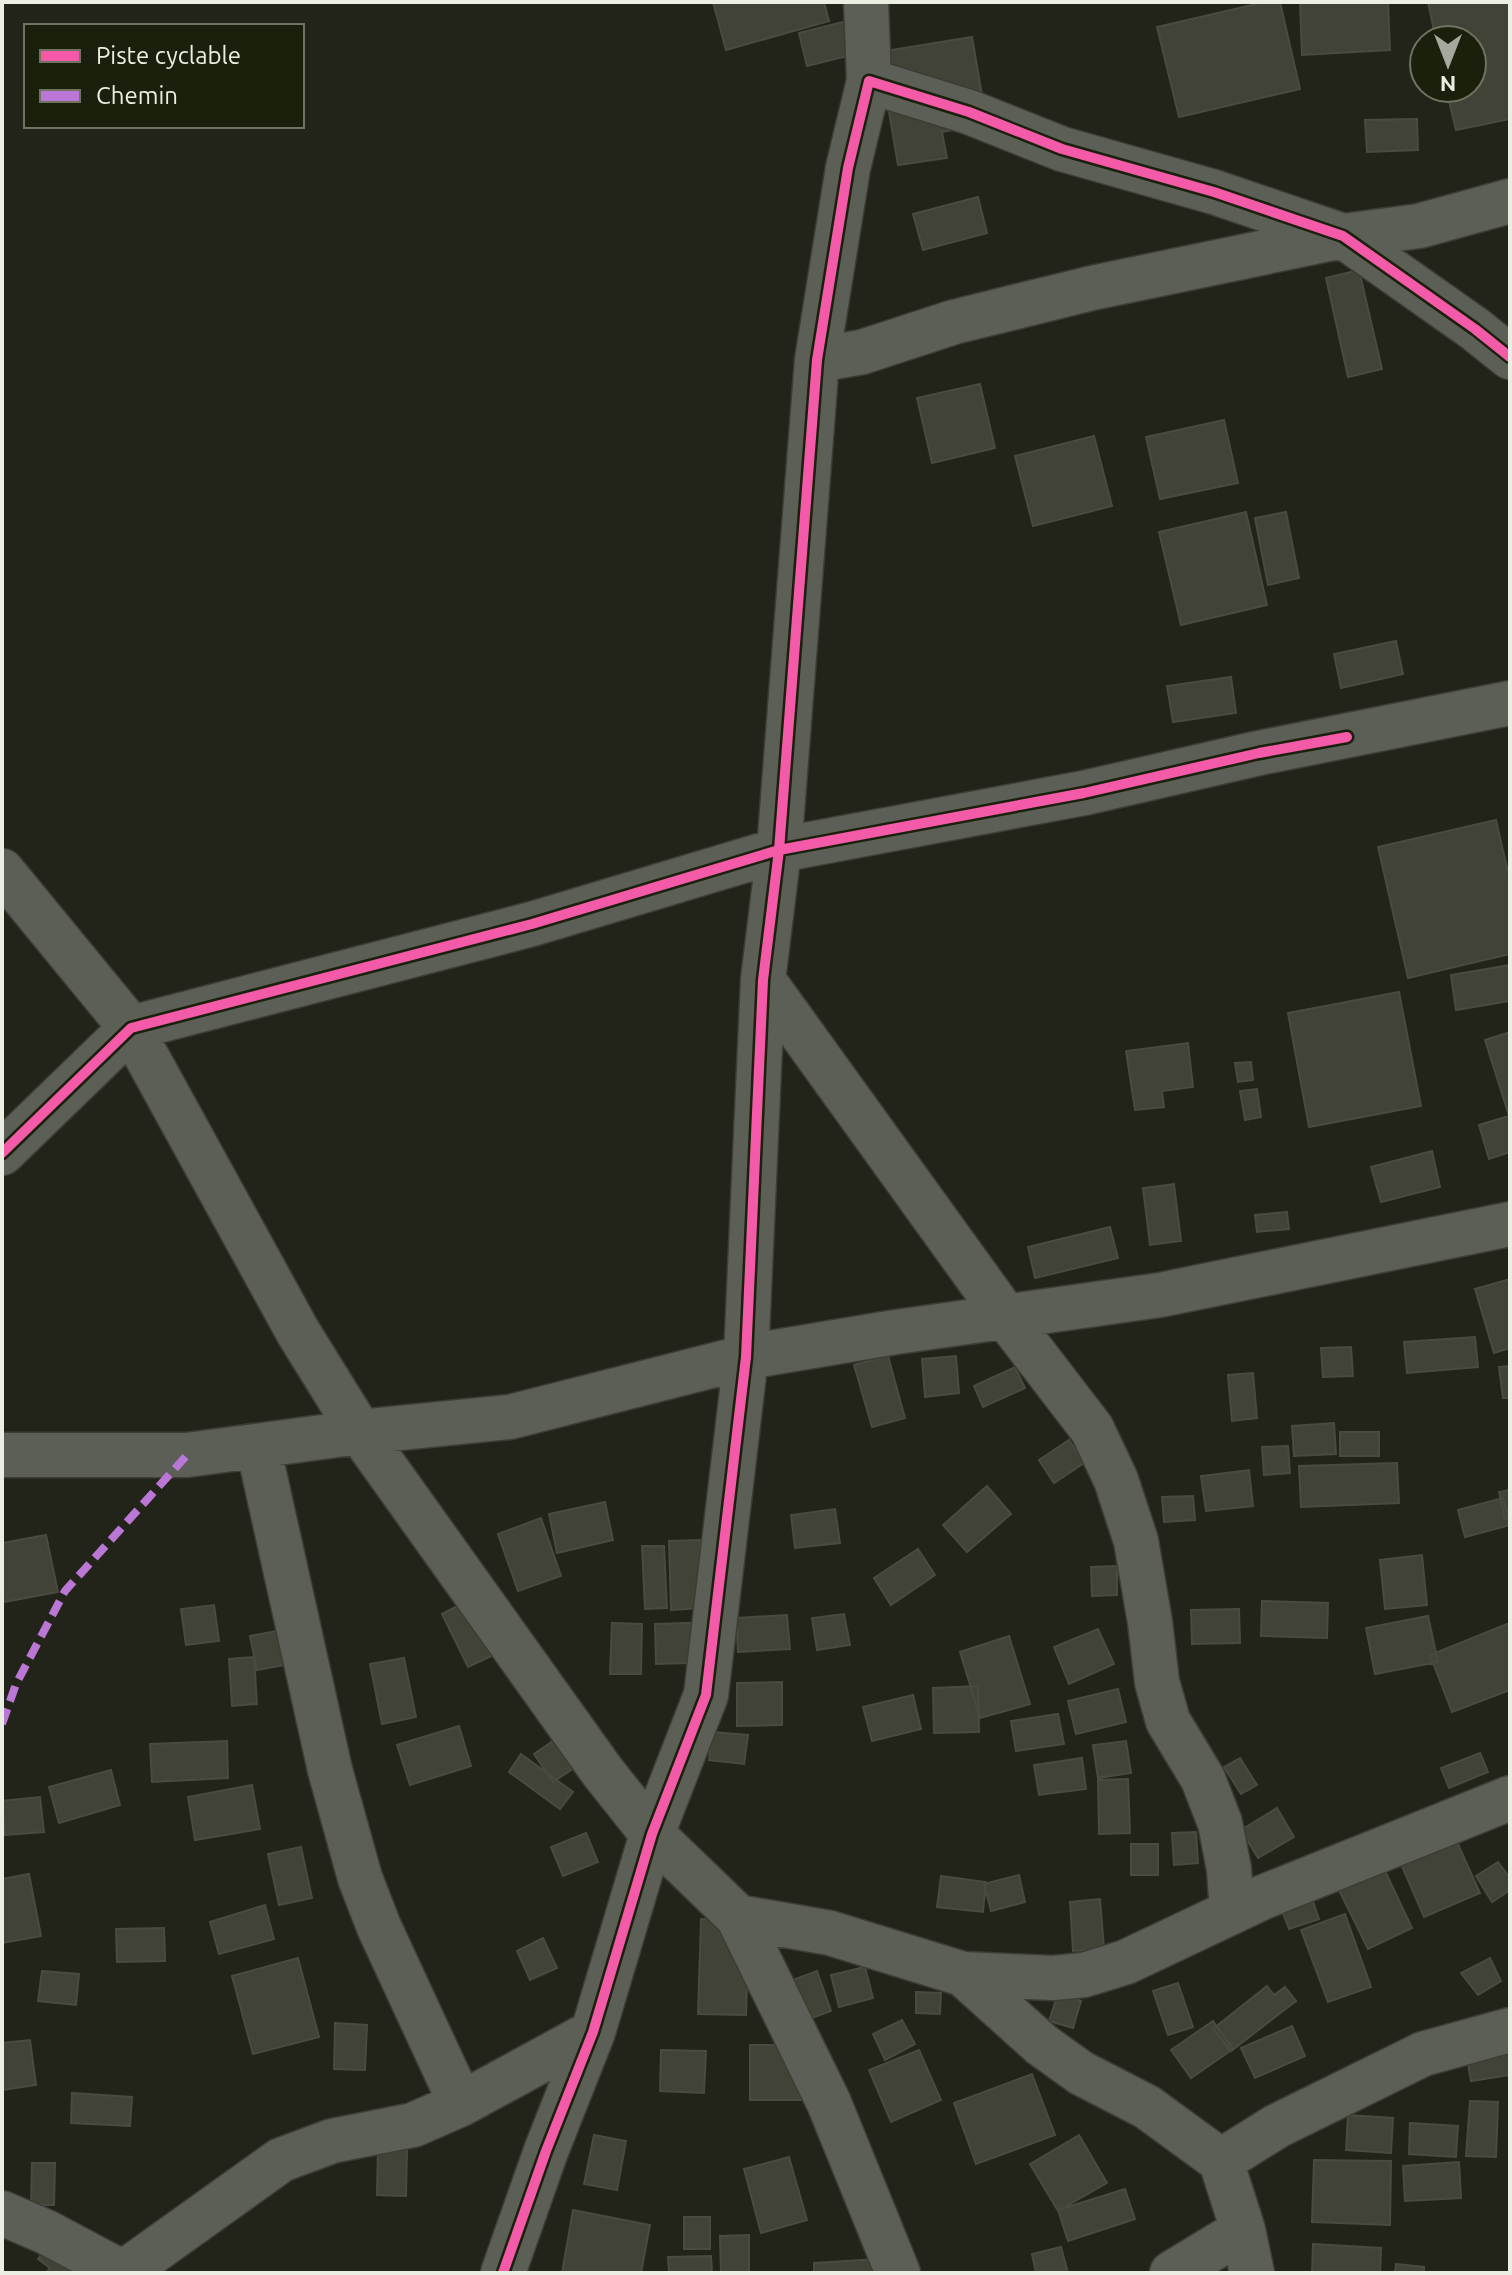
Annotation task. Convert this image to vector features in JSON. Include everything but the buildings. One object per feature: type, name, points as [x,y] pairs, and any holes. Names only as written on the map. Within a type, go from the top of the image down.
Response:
[{"type":"street","points":[[503,2273],[593,2032],[652,1834],[706,1695],[746,1357],[763,980],[779,850],[817,360],[848,168],[869,81],[866,2]]},
{"type":"street","points":[[869,81],[969,112],[1062,149],[1214,192],[1343,236],[1510,357]]},
{"type":"street","points":[[817,360],[862,352],[954,322],[1092,288],[1343,236],[1419,226],[1510,201]]},
{"type":"street","points":[[2,1153],[131,1028],[532,924],[779,850],[1084,793],[1259,753],[1510,703]]},
{"type":"street","points":[[2,871],[131,1028],[298,1332],[360,1432],[602,1771],[652,1834],[738,1917],[829,2103],[898,2273]]},
{"type":"street","points":[[763,980],[1006,1317],[1092,1429],[1116,1480],[1136,1541],[1157,1682],[1168,1721],[1203,1779],[1220,1823],[1229,1869],[1232,1912]]},
{"type":"street","points":[[2,1455],[187,1455],[360,1432],[510,1417],[746,1357],[896,1332],[1160,1295],[1510,1224]]},
{"type":"street","points":[[258,1446],[330,1770],[360,1878],[379,1927],[461,2104]]},
{"type":"street","points":[[738,1917],[830,1933],[963,1974],[1053,1978],[1084,1975],[1126,1962],[1261,1898],[1510,1798]]},
{"type":"street","points":[[963,1974],[1042,2045],[1081,2073],[1147,2107],[1221,2161],[1243,2230],[1252,2273]]},
{"type":"street","points":[[1221,2161],[1277,2126],[1423,2054],[1510,2030]]},
{"type":"street","points":[[2,2213],[46,2232],[123,2273],[281,2160],[332,2141],[413,2125],[461,2104],[593,2032]]},
{"type":"street","points":[[1172,2273],[1243,2230]]},
{"type":"marked path","points":[[2,1724],[16,1684],[65,1591],[187,1455]]},
{"type":"cycle path","points":[[2,1153],[131,1028],[532,924],[779,850],[817,360],[848,168],[869,81],[969,112],[1062,149],[1214,192],[1343,236],[1510,357]]},
{"type":"cycle path","points":[[503,2273],[593,2032],[652,1834],[706,1695],[746,1357],[763,980],[779,850],[1084,793],[1259,753],[1347,737]]}]
